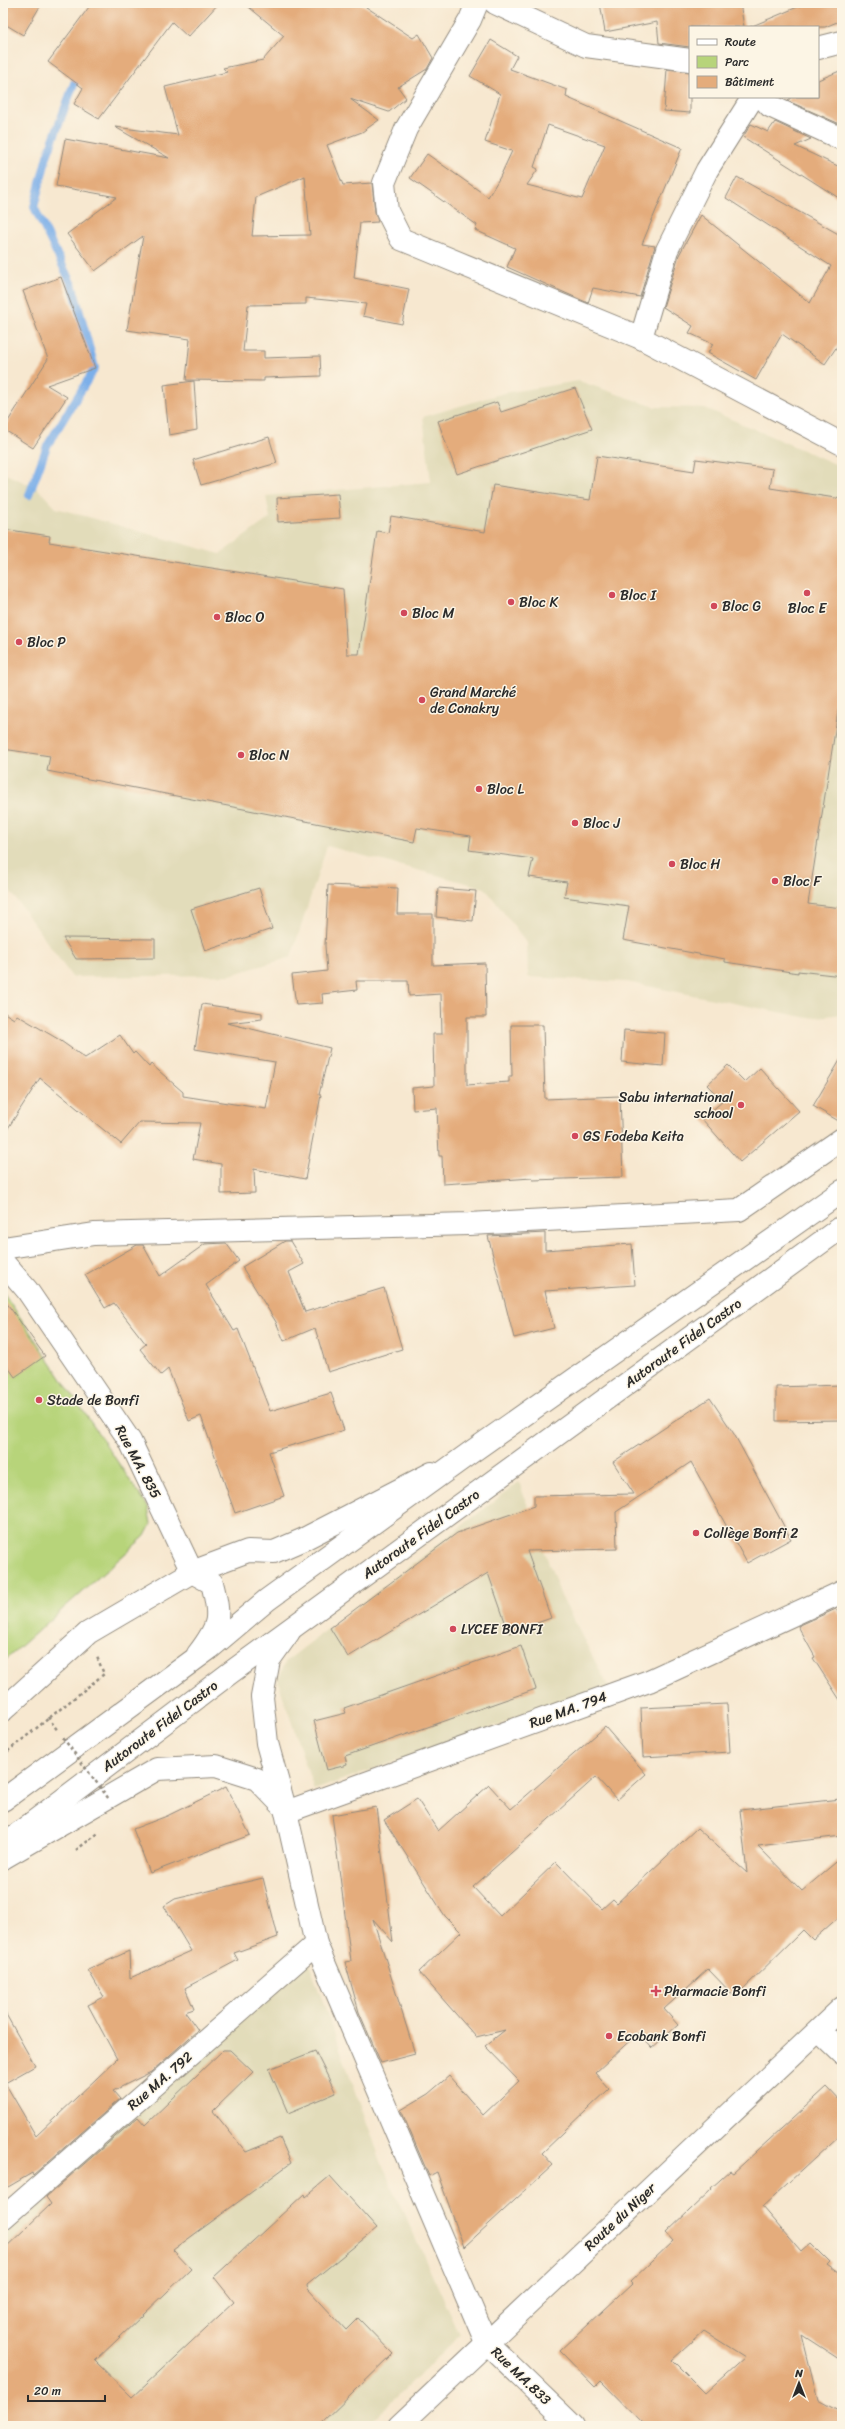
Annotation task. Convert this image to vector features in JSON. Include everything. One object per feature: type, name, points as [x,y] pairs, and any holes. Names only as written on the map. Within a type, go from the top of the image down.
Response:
[{"type":"main road","points":[[477,3],[470,20],[404,136],[384,183],[387,211],[401,239],[641,338],[842,444]]},
{"type":"main road","points":[[495,3],[586,46],[689,60]]},
{"type":"main road","points":[[819,48],[842,42]]},
{"type":"main road","points":[[641,338],[667,250],[707,170],[752,98]]},
{"type":"main road","points":[[763,98],[770,106],[842,138]]},
{"type":"main road","points":[[3,1248],[94,1234],[469,1224],[739,1210],[842,1139]]},
{"type":"main road","points":[[3,1800],[193,1660],[267,1600],[470,1453],[842,1191]]},
{"type":"main road","name":"Autoroute Fidel Castro","points":[[3,1845],[291,1629],[842,1227]]},
{"type":"main road","name":"Rue MA. 835","points":[[3,1262],[28,1290],[130,1441],[192,1572]]},
{"type":"main road","points":[[3,1710],[88,1633],[192,1572],[248,1551],[274,1552],[470,1453]]},
{"type":"main road","points":[[192,1572],[212,1583],[219,1610],[213,1634],[193,1660]]},
{"type":"main road","name":"Rue MA. 794","points":[[286,1810],[648,1681],[842,1592]]},
{"type":"main road","points":[[291,1629],[269,1660],[262,1696],[267,1744],[286,1810],[316,1944],[486,2342]]},
{"type":"main road","points":[[3,1858],[157,1769],[216,1766],[257,1780],[286,1810]]},
{"type":"main road","name":"Rue MA. 792","points":[[3,2218],[316,1944]]},
{"type":"main road","name":"Route du Niger","points":[[399,2426],[486,2342],[842,2008]]},
{"type":"main road","points":[[819,2031],[842,2053]]},
{"type":"main road","name":"Rue MA.833","points":[[486,2342],[573,2426]]},
{"type":"path","points":[[3,1755],[48,1717],[93,1685]]},
{"type":"path","points":[[48,1717],[109,1799]]},
{"type":"shaded area","name":"Grand Marché de Conakry","points":[[579,381],[655,407],[705,408],[842,467],[842,1014],[809,1018],[627,982],[528,977],[527,943],[485,888],[327,846],[291,957],[230,975],[72,977],[3,881],[3,473],[37,488],[56,508],[220,554],[270,518],[266,496],[431,482],[423,417],[504,393]]},
{"type":"shaded area","name":"LYCEE BONFI","points":[[519,1482],[561,1596],[608,1686],[314,1790],[278,1681],[285,1662]]},
{"type":"shaded area","points":[[307,1958],[383,2167],[460,2335],[367,2426],[3,2426],[3,2218]]},
{"type":"green space","name":"Stade de Bonfi","points":[[3,1292],[148,1507],[151,1524],[145,1536],[3,1662]]},
{"type":"building","points":[[3,3],[42,3],[23,35],[3,23]]},
{"type":"building","points":[[92,3],[219,3],[188,37],[172,22],[99,119],[74,104],[83,88],[48,62]]},
{"type":"building","points":[[244,3],[360,3],[413,38],[419,34],[433,58],[427,69],[398,87],[406,98],[389,112],[350,99],[379,120],[362,132],[327,145],[343,185],[372,183],[375,212],[378,222],[360,223],[354,278],[409,289],[402,324],[363,316],[366,304],[306,298],[306,304],[248,305],[243,351],[264,351],[264,358],[320,356],[321,376],[264,378],[264,381],[186,380],[190,339],[127,330],[143,236],[95,271],[67,234],[117,197],[56,186],[65,139],[169,158],[115,127],[178,135],[165,87],[227,72],[223,68],[263,60],[284,36]],"holes":[[[305,176],[310,235],[252,236],[256,197]]]},
{"type":"building","points":[[600,3],[740,3],[744,26],[689,26],[689,47],[659,43],[657,22],[605,32]]},
{"type":"building","points":[[807,3],[842,3],[842,20],[825,27],[752,26]]},
{"type":"building","points":[[491,40],[517,56],[510,69],[567,90],[566,97],[682,148],[642,244],[655,246],[640,297],[593,288],[588,303],[507,267],[515,248],[475,230],[477,225],[410,178],[427,154],[488,197],[500,177],[512,151],[485,142],[500,94],[470,76]],"holes":[[[548,125],[605,145],[582,199],[527,185],[538,169],[534,167]]]},
{"type":"building","points":[[667,69],[689,72],[690,113],[664,111]]},
{"type":"building","points":[[842,70],[842,125],[788,101],[790,98],[819,98],[819,80]]},
{"type":"building","points":[[775,122],[811,139],[795,146],[842,168],[842,200],[743,137],[751,124],[768,132]]},
{"type":"building","points":[[737,177],[842,236],[842,339],[825,364],[782,334],[756,380],[708,353],[713,344],[689,333],[693,326],[663,307],[679,255],[701,215],[810,303],[831,266],[726,198]]},
{"type":"building","points":[[61,277],[95,368],[47,385],[67,397],[33,448],[3,429],[48,359],[23,291]]},
{"type":"building","points":[[194,381],[197,430],[169,435],[164,385]]},
{"type":"building","points":[[575,388],[592,429],[457,474],[438,421],[497,402],[501,412]]},
{"type":"building","points":[[269,437],[277,463],[201,485],[193,460]]},
{"type":"building","name":"Grand Marché de Conakry","points":[[597,456],[694,471],[696,459],[773,469],[770,488],[842,499],[842,686],[808,904],[842,908],[842,976],[798,971],[798,973],[725,962],[725,959],[623,940],[629,906],[564,897],[567,882],[529,877],[533,859],[469,850],[471,836],[417,828],[414,842],[47,771],[50,756],[3,749],[3,529],[50,536],[49,542],[343,589],[347,654],[359,654],[377,531],[388,533],[391,516],[485,532],[493,485],[590,500]]},
{"type":"building","points":[[338,494],[340,518],[278,522],[277,498]]},
{"type":"building","points":[[328,885],[398,888],[397,914],[433,914],[433,965],[485,963],[486,1017],[467,1017],[467,1085],[509,1082],[509,1076],[512,1076],[511,1025],[543,1025],[545,1099],[620,1096],[623,1177],[533,1180],[532,1178],[443,1184],[442,1156],[439,1156],[437,1108],[413,1110],[412,1088],[434,1086],[433,1034],[442,1034],[441,994],[409,996],[408,981],[356,981],[357,990],[322,994],[323,1003],[296,1005],[292,975],[327,971],[325,946]]},
{"type":"building","points":[[259,888],[272,929],[205,951],[191,909]]},
{"type":"building","points":[[438,888],[476,891],[473,921],[436,917]]},
{"type":"building","points":[[63,938],[155,939],[155,958],[76,959]]},
{"type":"building","points":[[202,1004],[262,1013],[262,1019],[227,1023],[330,1048],[319,1095],[321,1095],[305,1179],[254,1169],[255,1193],[221,1194],[221,1164],[193,1159],[200,1123],[140,1122],[121,1144],[40,1078],[3,1136],[3,1012],[14,1019],[17,1015],[58,1039],[85,1058],[120,1035],[133,1054],[135,1052],[149,1067],[151,1064],[183,1092],[183,1096],[266,1109],[275,1062],[195,1049]]},
{"type":"building","points":[[624,1030],[665,1033],[663,1066],[622,1062]]},
{"type":"building","points":[[842,1057],[842,1123],[813,1106]]},
{"type":"building","points":[[728,1065],[745,1082],[760,1068],[799,1111],[740,1162],[702,1119],[723,1101],[707,1085]]},
{"type":"building","points":[[545,1233],[545,1250],[632,1244],[635,1285],[545,1291],[554,1328],[514,1338],[488,1236]]},
{"type":"building","points":[[285,1241],[290,1241],[304,1264],[289,1272],[305,1312],[384,1288],[402,1349],[328,1372],[315,1328],[284,1341],[276,1322],[242,1267]]},
{"type":"building","points":[[226,1243],[239,1261],[206,1285],[234,1331],[238,1329],[270,1411],[331,1393],[344,1430],[269,1452],[284,1496],[235,1513],[201,1416],[189,1421],[168,1369],[161,1375],[140,1349],[146,1344],[114,1303],[105,1308],[85,1275],[137,1245],[143,1245],[160,1276],[205,1244]]},
{"type":"building","points":[[3,1298],[45,1356],[15,1377],[3,1360]]},
{"type":"building","points":[[842,1385],[842,1420],[776,1421],[776,1387]]},
{"type":"building","points":[[710,1398],[734,1434],[791,1539],[747,1563],[691,1462],[616,1512],[617,1549],[527,1551],[551,1618],[509,1633],[488,1573],[348,1657],[330,1628],[457,1533],[534,1506],[534,1496],[634,1494],[613,1462]]},
{"type":"building","points":[[836,1609],[842,1620],[842,1703],[813,1658],[815,1657],[798,1626]]},
{"type":"building","points":[[521,1646],[536,1689],[345,1756],[347,1765],[327,1770],[314,1721],[346,1713],[344,1708]]},
{"type":"building","points":[[727,1704],[730,1752],[643,1757],[641,1708]]},
{"type":"building","points":[[605,1727],[646,1774],[617,1800],[596,1777],[473,1887],[500,1916],[556,1862],[602,1909],[613,1899],[617,1903],[697,1828],[747,1873],[740,1810],[840,1799],[842,1836],[758,1846],[802,1891],[842,1857],[842,1914],[813,1940],[803,1930],[735,1997],[708,1969],[664,2009],[678,2025],[652,2048],[638,2033],[595,2073],[609,2089],[542,2153],[553,2165],[464,2247],[437,2172],[429,2176],[401,2110],[428,2094],[449,2076],[483,2115],[519,2081],[485,2046],[505,2030],[476,2037],[419,1972],[461,1932],[445,1916],[384,1820],[417,1799],[438,1831],[489,1785],[511,1809]]},
{"type":"building","points":[[226,1787],[250,1835],[150,1873],[133,1829],[167,1816]]},
{"type":"building","points":[[376,1807],[393,1942],[373,1919],[415,2054],[381,2063],[359,2012],[345,1962],[351,1961],[332,1815]]},
{"type":"building","points":[[263,1878],[278,1937],[234,1953],[238,1960],[185,1988],[194,2009],[185,2012],[198,2030],[151,2072],[113,2091],[120,2099],[33,2175],[32,2173],[3,2190],[3,2009],[35,2066],[5,2083],[36,2136],[117,2059],[88,2005],[104,1997],[88,1970],[129,1951],[130,1978],[191,1951],[164,1906],[175,1899]]},
{"type":"building","points":[[223,2050],[230,2050],[253,2072],[213,2111],[246,2152],[280,2138],[291,2163],[173,2250],[191,2269],[95,2361],[132,2397],[234,2302],[214,2277],[304,2194],[305,2197],[330,2176],[377,2228],[307,2285],[308,2289],[346,2330],[358,2318],[393,2354],[319,2426],[3,2426],[3,2250],[51,2204],[46,2197],[138,2117],[145,2125]]},
{"type":"building","points":[[315,2051],[336,2093],[288,2113],[269,2069]]},
{"type":"building","points":[[827,2087],[842,2103],[842,2133],[762,2207],[801,2252],[811,2243],[830,2262],[827,2265],[842,2276],[842,2361],[802,2335],[818,2400],[842,2413],[842,2426],[645,2426],[601,2381],[595,2387],[560,2351],[632,2284],[630,2282],[673,2241],[666,2233],[712,2189],[711,2188],[730,2171],[733,2173]],"holes":[[[704,2331],[745,2357],[705,2393],[672,2360]]]},
{"type":"waterway","points":[[29,495],[47,446],[95,368],[73,287],[34,207],[47,156],[75,81],[81,75]]},
{"type":"place","name":"Bloc E","points":[[807,593]]},
{"type":"place","name":"Bloc I","points":[[612,595]]},
{"type":"place","name":"Bloc K","points":[[511,602]]},
{"type":"place","name":"Bloc G","points":[[714,606]]},
{"type":"place","name":"Bloc M","points":[[404,613]]},
{"type":"place","name":"Bloc O","points":[[217,617]]},
{"type":"place","name":"Bloc P","points":[[19,642]]},
{"type":"place","name":"Grand Marché de Conakry","points":[[422,700]]},
{"type":"place","name":"Bloc N","points":[[241,755]]},
{"type":"place","name":"Bloc L","points":[[479,789]]},
{"type":"place","name":"Bloc J","points":[[575,823]]},
{"type":"place","name":"Bloc H","points":[[672,864]]},
{"type":"place","name":"Bloc F","points":[[775,881]]},
{"type":"place","name":"Sabu international school","points":[[741,1105]]},
{"type":"place","name":"GS Fodeba Keita","points":[[575,1136]]},
{"type":"place","name":"Stade de Bonfi","points":[[39,1400]]},
{"type":"place","name":"Collège Bonfi 2","points":[[696,1533]]},
{"type":"place","name":"LYCEE BONFI","points":[[453,1629]]},
{"type":"place","name":"Pharmacie Bonfi","points":[[656,1991]]},
{"type":"place","name":"Ecobank Bonfi","points":[[609,2036]]}]
